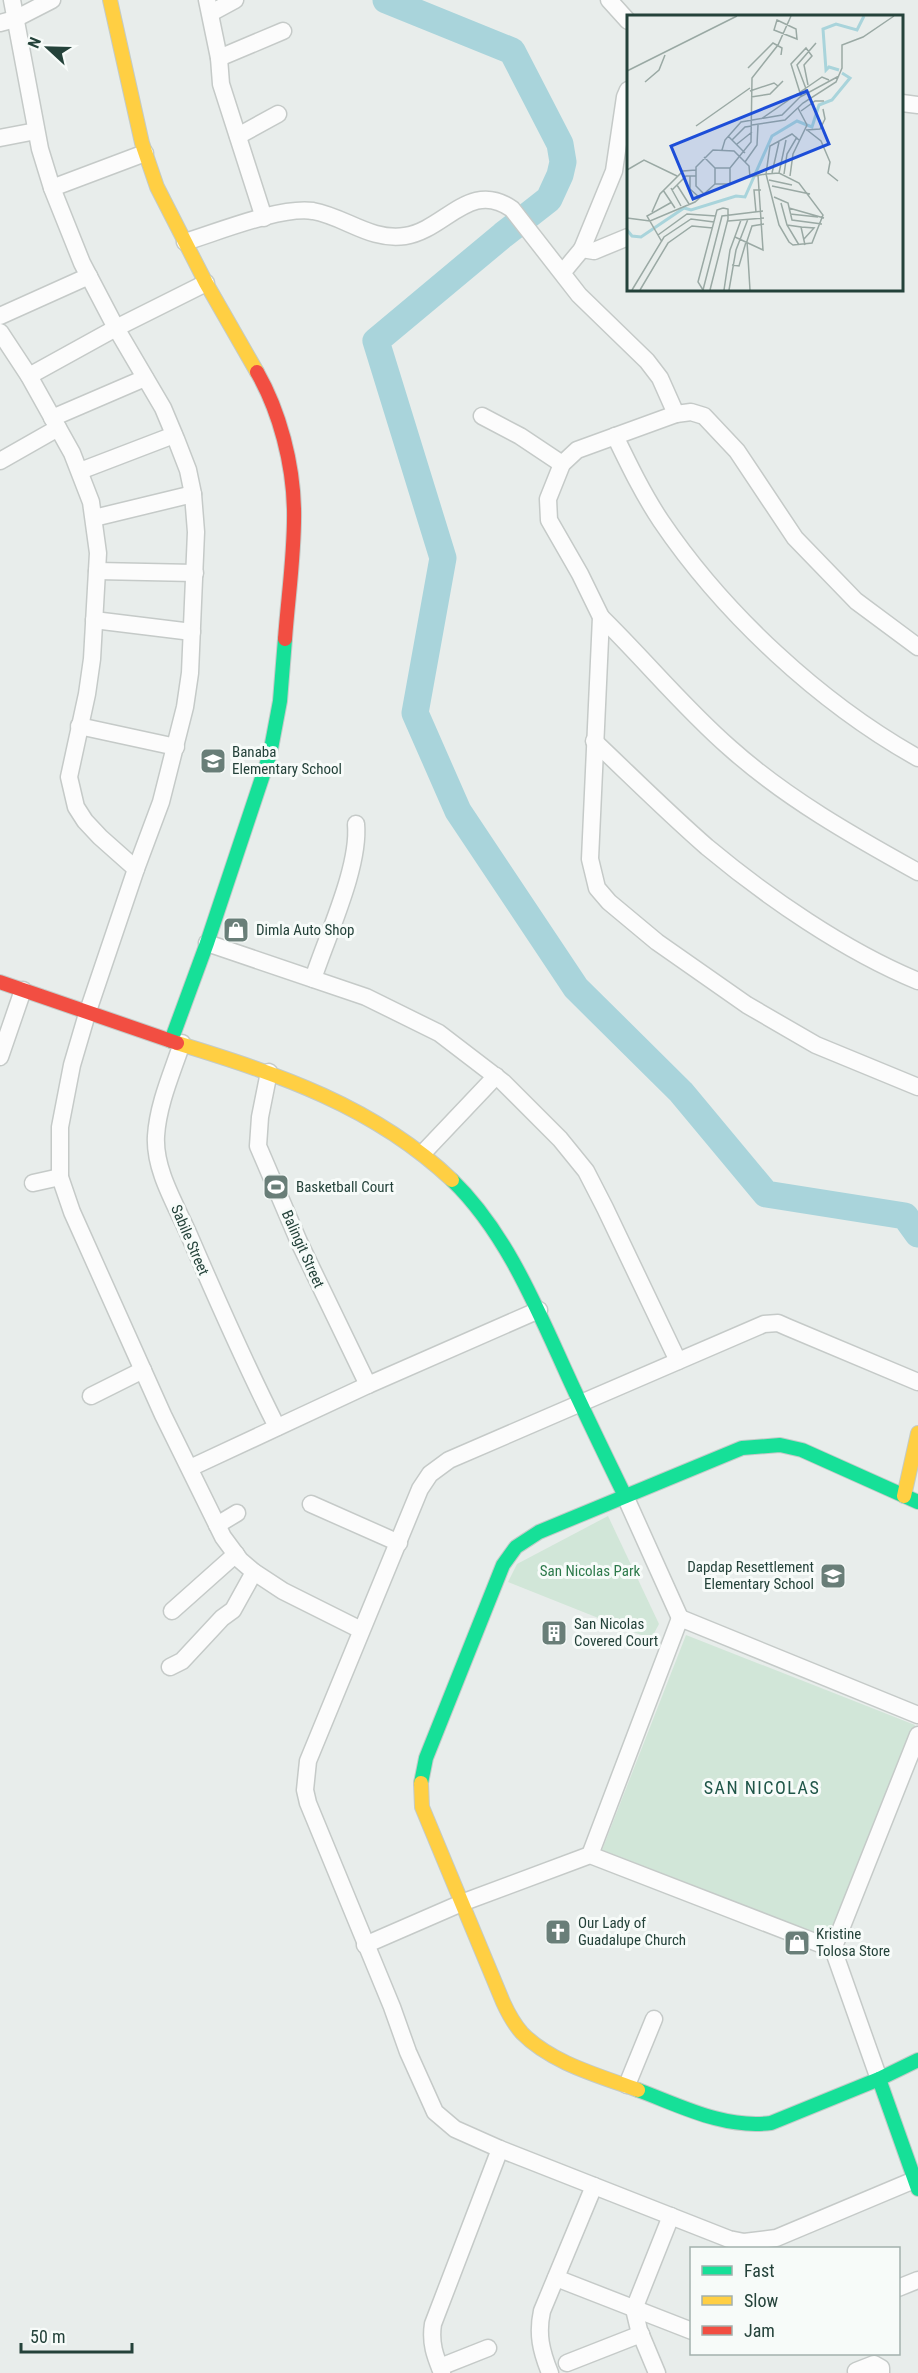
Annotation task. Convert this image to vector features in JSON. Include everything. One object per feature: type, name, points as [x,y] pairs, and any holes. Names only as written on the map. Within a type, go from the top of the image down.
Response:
[{"type":"street","points":[[12,0],[7,21],[52,188],[89,276],[116,328],[163,408],[188,470],[193,494],[196,532],[192,632],[185,707],[161,802],[136,869],[72,1065],[60,1127],[60,1177],[72,1212],[143,1370],[217,1525],[236,1554],[254,1572],[282,1591],[361,1630]]},
{"type":"street","points":[[7,21],[52,0]]},
{"type":"street","points":[[110,0],[145,153],[157,187],[206,283],[266,387],[285,439],[294,509],[280,701],[270,754],[176,1042]]},
{"type":"street","points":[[235,0],[209,7],[219,58],[221,84],[264,218]]},
{"type":"street","points":[[609,0],[627,20]]},
{"type":"street","points":[[219,58],[284,31]]},
{"type":"street","points":[[563,272],[582,249],[621,168],[627,92]]},
{"type":"street","points":[[903,103],[918,105]]},
{"type":"street","points":[[238,136],[278,114]]},
{"type":"street","points":[[0,138],[36,131]]},
{"type":"street","points":[[52,188],[145,153]]},
{"type":"street","points":[[185,242],[264,218],[300,210],[314,211],[370,234],[393,237],[417,233],[476,199],[493,199],[503,202],[512,209],[579,295],[647,361],[660,378],[676,414]]},
{"type":"street","points":[[582,249],[594,251],[627,237]]},
{"type":"street","points":[[0,316],[89,276]]},
{"type":"street","points":[[29,376],[116,328],[206,283]]},
{"type":"street","points":[[0,332],[29,376],[55,423],[80,471],[91,502],[98,553],[94,620],[87,694],[69,777],[76,807],[100,837],[136,869]]},
{"type":"street","points":[[0,461],[55,423],[145,378]]},
{"type":"street","points":[[918,647],[856,601],[795,538],[737,451],[704,416],[691,412],[676,414],[577,450],[562,464],[553,482],[548,500],[549,520],[580,574],[601,617],[685,705],[730,748],[778,787],[836,825],[918,872]]},
{"type":"street","points":[[482,416],[520,436],[562,464]]},
{"type":"street","points":[[80,471],[174,435]]},
{"type":"street","points":[[615,436],[635,478],[661,521],[723,600],[817,690],[891,742],[918,758]]},
{"type":"street","points":[[94,518],[193,494]]},
{"type":"street","points":[[97,572],[195,573]]},
{"type":"street","points":[[601,617],[590,859],[597,888],[609,902],[657,942],[747,1005],[816,1045],[918,1087]]},
{"type":"street","points":[[94,620],[192,632]]},
{"type":"street","points":[[79,726],[176,747]]},
{"type":"street","points":[[594,741],[707,847],[771,896],[870,958],[918,981]]},
{"type":"street","points":[[313,979],[350,874],[356,849],[356,824]]},
{"type":"street","points":[[207,943],[366,997],[439,1033],[496,1076],[560,1139],[586,1172],[678,1361]]},
{"type":"street","points":[[0,982],[87,1014],[270,1072],[372,1118],[423,1153],[458,1186],[494,1232],[539,1310],[680,1618],[918,1715]]},
{"type":"street","points":[[0,1057],[23,990]]},
{"type":"street","name":"Sabile Street","points":[[176,1042],[156,1137],[158,1158],[169,1191],[210,1285],[277,1427]]},
{"type":"street","name":"Balingit Street","points":[[270,1072],[260,1117],[258,1146],[341,1334],[368,1385]]},
{"type":"street","points":[[423,1153],[496,1076]]},
{"type":"street","points":[[33,1183],[60,1177]]},
{"type":"street","points":[[190,1468],[368,1385],[539,1310]]},
{"type":"street","points":[[918,1382],[787,1327],[771,1323],[754,1327],[449,1460],[430,1474],[420,1489],[308,1761],[305,1790],[308,1803],[365,1945],[435,2112],[455,2129],[500,2150],[729,2239],[759,2242],[776,2238],[916,2185],[833,1950],[918,1735]]},
{"type":"street","points":[[91,1396],[143,1370]]},
{"type":"street","points":[[904,1497],[918,1432]]},
{"type":"street","points":[[918,1502],[802,1450],[780,1445],[742,1448],[539,1532],[516,1547],[503,1565],[426,1758],[420,1790],[422,1807],[464,1902],[506,2007],[522,2033],[548,2052],[588,2070],[705,2115],[756,2126],[771,2123],[879,2079],[918,2060]]},
{"type":"street","points":[[311,1504],[399,1543]]},
{"type":"street","points":[[217,1525],[237,1513]]},
{"type":"street","points":[[172,1611],[236,1554]]},
{"type":"street","points":[[170,1667],[182,1661],[232,1610],[254,1572]]},
{"type":"street","points":[[591,1855],[680,1618]]},
{"type":"street","points":[[365,1945],[464,1902],[591,1855],[833,1950]]},
{"type":"street","points":[[627,2085],[654,2019]]},
{"type":"street","points":[[488,2348],[441,2370],[431,2338],[433,2324],[500,2150]]},
{"type":"street","points":[[550,2373],[540,2343],[539,2330],[542,2311],[594,2186]]},
{"type":"street","points":[[657,2373],[633,2309],[671,2216]]},
{"type":"street","points":[[556,2278],[690,2330]]},
{"type":"street","points":[[900,2287],[918,2280]]},
{"type":"street","points":[[567,2363],[641,2334]]},
{"type":"street","points":[[856,2371],[874,2364],[881,2368],[881,2373]]},
{"type":"green space","name":"San Nicolas Park","points":[[608,1516],[659,1624],[651,1639],[508,1582],[517,1564]]},
{"type":"green space","points":[[686,1635],[915,1725],[831,1939],[602,1850]]},
{"type":"waterway","points":[[386,0],[512,51],[560,144],[563,162],[549,199],[376,341],[443,558],[415,713],[458,811],[576,988],[681,1092],[766,1194],[905,1216],[918,1234]]},
{"type":"traffic: fast","points":[[171,1041],[207,943],[270,754],[280,701],[285,639]]},
{"type":"traffic: fast","points":[[452,1180],[488,1222],[518,1270],[625,1496]]},
{"type":"traffic: fast","points":[[421,1783],[426,1758],[503,1565],[516,1547],[539,1532],[742,1448],[780,1445],[802,1450],[918,1502]]},
{"type":"traffic: fast","points":[[638,2090],[703,2115],[736,2123],[771,2123],[879,2079],[918,2060]]},
{"type":"traffic: fast","points":[[879,2079],[918,2189]]},
{"type":"traffic: slow","points":[[110,0],[142,143],[157,187],[206,283],[257,372]]},
{"type":"traffic: slow","points":[[177,1043],[252,1067],[323,1095],[390,1132],[422,1154],[452,1180]]},
{"type":"traffic: slow","points":[[904,1496],[918,1433]]},
{"type":"traffic: slow","points":[[421,1783],[422,1807],[503,2002],[516,2026],[534,2043],[561,2061],[638,2090]]},
{"type":"traffic: jam","points":[[257,372],[279,421],[288,456],[293,492],[293,541],[285,639]]},
{"type":"traffic: jam","points":[[0,982],[177,1043]]},
{"type":"place","name":"Banaba Elementary School","points":[[213,761]]},
{"type":"place","name":"Dimla Auto Shop","points":[[236,930]]},
{"type":"place","name":"Basketball Court","points":[[276,1187]]},
{"type":"place","name":"Dapdap Resettlement Elementary School","points":[[833,1576]]},
{"type":"place","name":"San Nicolas Covered Court","points":[[554,1633]]},
{"type":"place","name":"Our Lady of Guadalupe Church","points":[[558,1932]]},
{"type":"place","name":"Kristine Tolosa Store","points":[[797,1943]]},
{"type":"district","name":"SAN NICOLAS","points":[[762,1787]]}]
